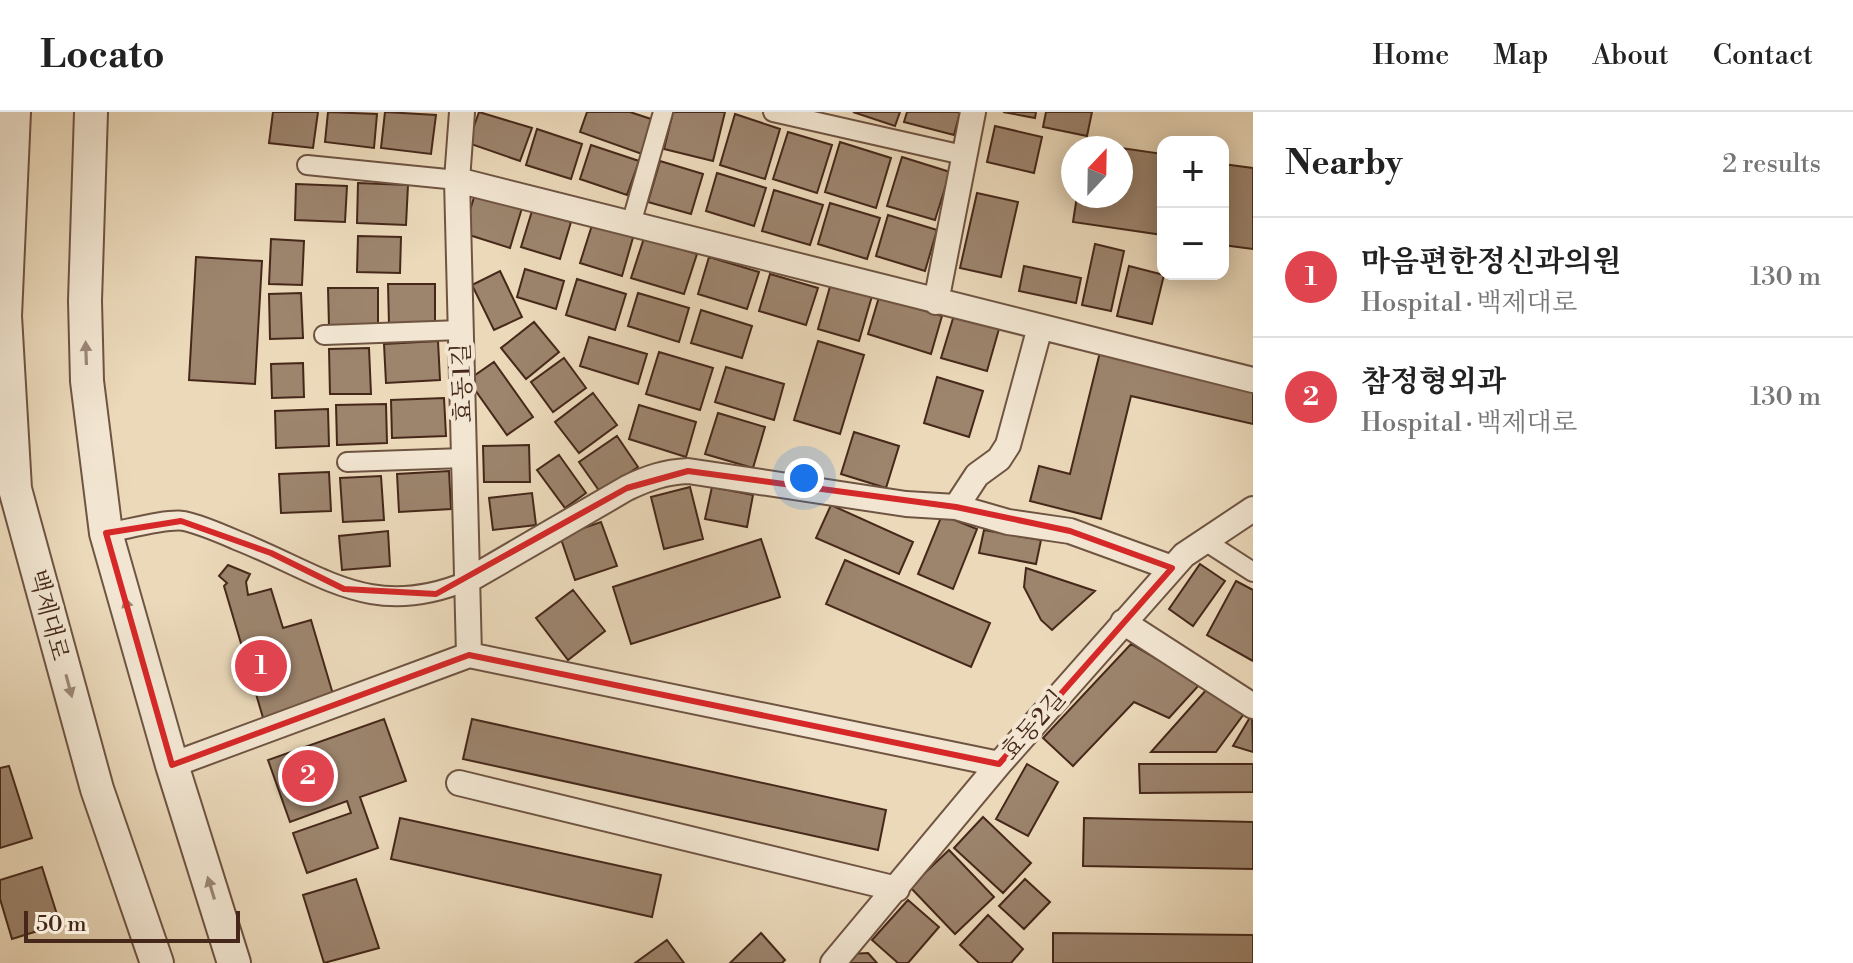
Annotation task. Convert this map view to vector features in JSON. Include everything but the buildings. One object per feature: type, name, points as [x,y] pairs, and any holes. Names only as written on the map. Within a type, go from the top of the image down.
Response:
[{"type":"street","name":"백제대로","points":[[14,112],[5,316],[7,490],[97,789],[157,963]]},
{"type":"street","points":[[91,112],[85,301],[87,381],[106,533],[172,765],[234,963]]},
{"type":"street","name":"효동1길","points":[[462,112],[457,180],[469,655]]},
{"type":"street","points":[[631,224],[663,112]]},
{"type":"street","points":[[773,112],[963,155]]},
{"type":"street","points":[[936,302],[973,112]]},
{"type":"street","points":[[307,165],[457,180],[1253,380]]},
{"type":"street","points":[[956,507],[977,475],[999,459],[1008,445],[1040,327]]},
{"type":"street","points":[[324,335],[461,330]]},
{"type":"street","points":[[347,462],[464,458]]},
{"type":"street","points":[[106,533],[181,521],[271,553],[344,589],[365,595],[436,594],[467,581],[627,488],[652,476],[688,471],[906,504],[956,507],[1008,522],[1070,531],[1172,568]]},
{"type":"street","name":"효동2길","points":[[833,963],[999,764],[1184,555],[1253,509]]},
{"type":"street","points":[[1205,541],[1253,572]]},
{"type":"street","points":[[1123,622],[1253,706]]},
{"type":"street","points":[[172,765],[469,655],[999,764]]},
{"type":"street","points":[[459,783],[897,889]]},
{"type":"highlighted area","points":[[688,471],[956,507],[1070,531],[1172,568],[999,764],[469,655],[172,765],[106,533],[181,521],[271,553],[344,589],[436,594],[627,488]]},
{"type":"place","name":"마음편한정신과의원","points":[[261,666]]},
{"type":"place","name":"참정형외과","points":[[308,776]]}]
